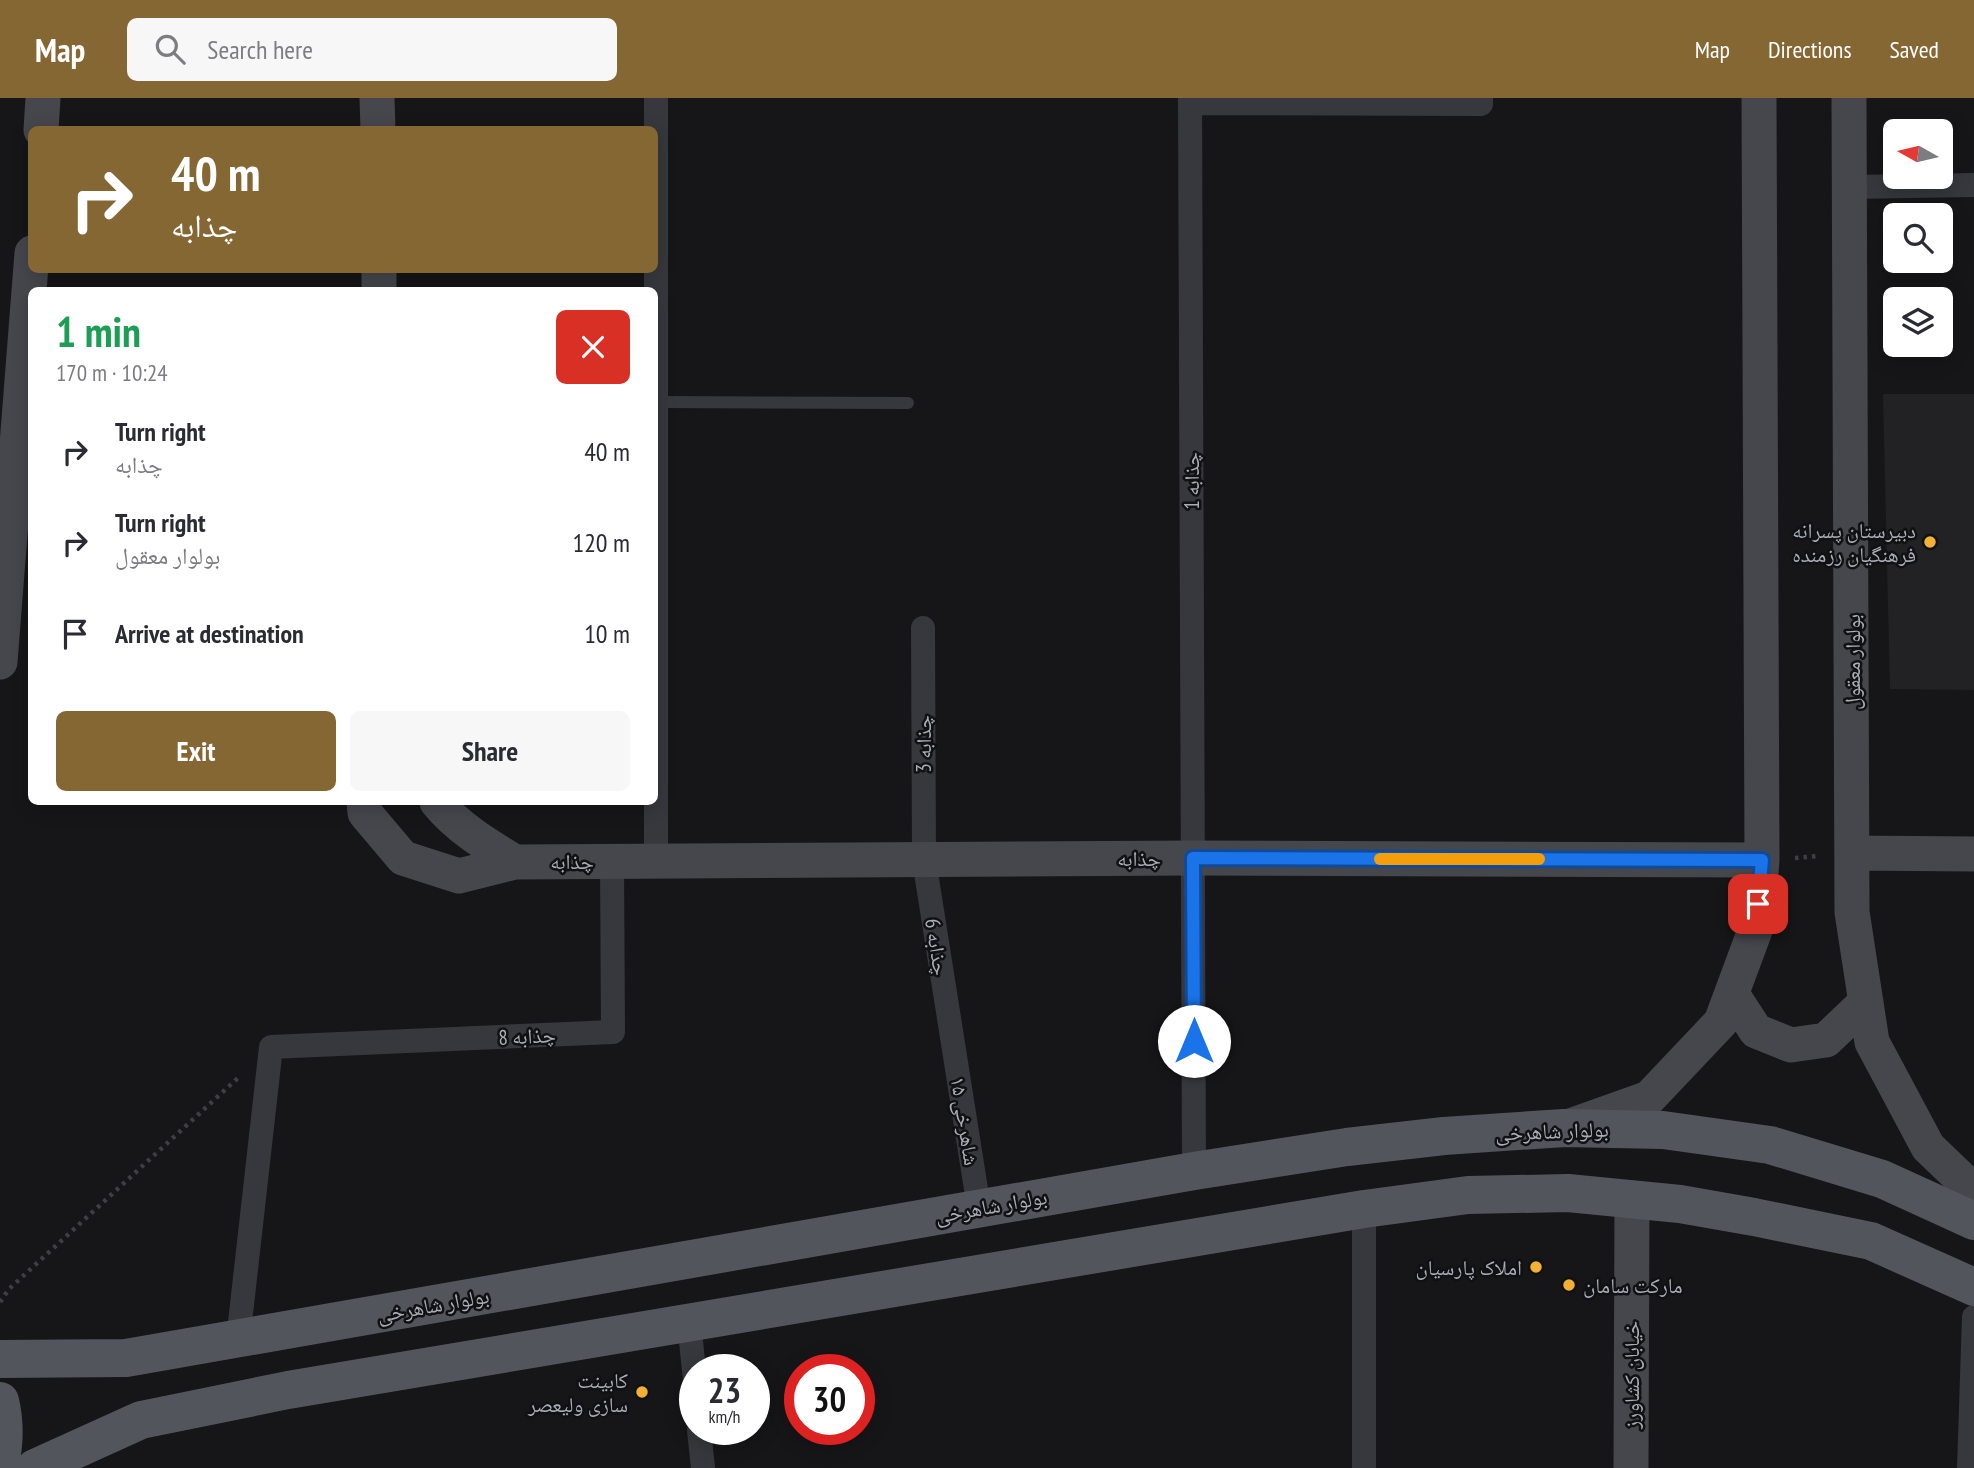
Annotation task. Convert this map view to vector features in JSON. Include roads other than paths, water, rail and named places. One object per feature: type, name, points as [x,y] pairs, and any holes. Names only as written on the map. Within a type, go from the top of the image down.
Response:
[{"type":"main road","name":"بولوار شاهرخی","points":[[0,1359],[126,1358],[1194,1171],[1347,1147],[1444,1136],[1564,1128],[1663,1130],[1770,1145],[1882,1179],[1974,1221]]},
{"type":"main road","points":[[34,1468],[141,1420],[288,1390],[1364,1209],[1468,1195],[1568,1193],[1632,1198],[1754,1217],[1871,1241],[1974,1287]]},
{"type":"main road","points":[[0,1401],[4,1444],[0,1464]]},
{"type":"street","points":[[41,126],[43,98]]},
{"type":"street","points":[[377,98],[378,126]]},
{"type":"street","points":[[656,98],[656,126]]},
{"type":"street","points":[[1564,1128],[1648,1098],[1721,1023],[1757,925],[1762,860],[1759,98]]},
{"type":"street","name":"بولوار معقول","points":[[1849,98],[1852,912],[1872,1042],[1928,1147],[1974,1191]]},
{"type":"street","points":[[1190,101],[1481,101]]},
{"type":"street","name":"چذابه 1","points":[[1190,101],[1194,1171]]},
{"type":"street","points":[[1850,187],[1974,185]]},
{"type":"street","points":[[0,662],[28,304]]},
{"type":"street","name":"چذابه 3","points":[[923,628],[923,860]]},
{"type":"street","name":"چذابه","points":[[364,805],[365,813],[403,858],[458,876],[516,862],[1193,858],[1762,860]]},
{"type":"street","points":[[440,805],[478,840],[516,862]]},
{"type":"street","points":[[656,805],[656,861]]},
{"type":"street","points":[[1853,853],[1974,854]]},
{"type":"street","name":"چذابه 6","points":[[923,860],[951,1034]]},
{"type":"street","name":"چذابه 8","points":[[237,1340],[271,1047],[613,1032],[612,861]]},
{"type":"street","points":[[1732,994],[1756,1031],[1791,1045],[1826,1040],[1866,1002]]},
{"type":"street","name":"شاهرخی ۱۵","points":[[951,1034],[979,1208]]},
{"type":"street","name":"خیابان کشاورز","points":[[1631,1468],[1632,1198]]},
{"type":"street","points":[[1364,1209],[1364,1468]]},
{"type":"street","points":[[1969,1468],[1974,1317]]},
{"type":"street","points":[[689,1322],[692,1354]]},
{"type":"street","points":[[701,1445],[703,1468]]},
{"type":"lane","points":[[658,402],[908,403]]},
{"type":"place","name":"دبیرستان پسرانه فرهنگیان رزمنده","points":[[1930,542]]},
{"type":"place","name":"املاک پارسیان","points":[[1536,1267]]},
{"type":"place","name":"مارکت سامان","points":[[1569,1285]]},
{"type":"place","name":"کابینت سازی ولیعصر","points":[[642,1392]]}]
